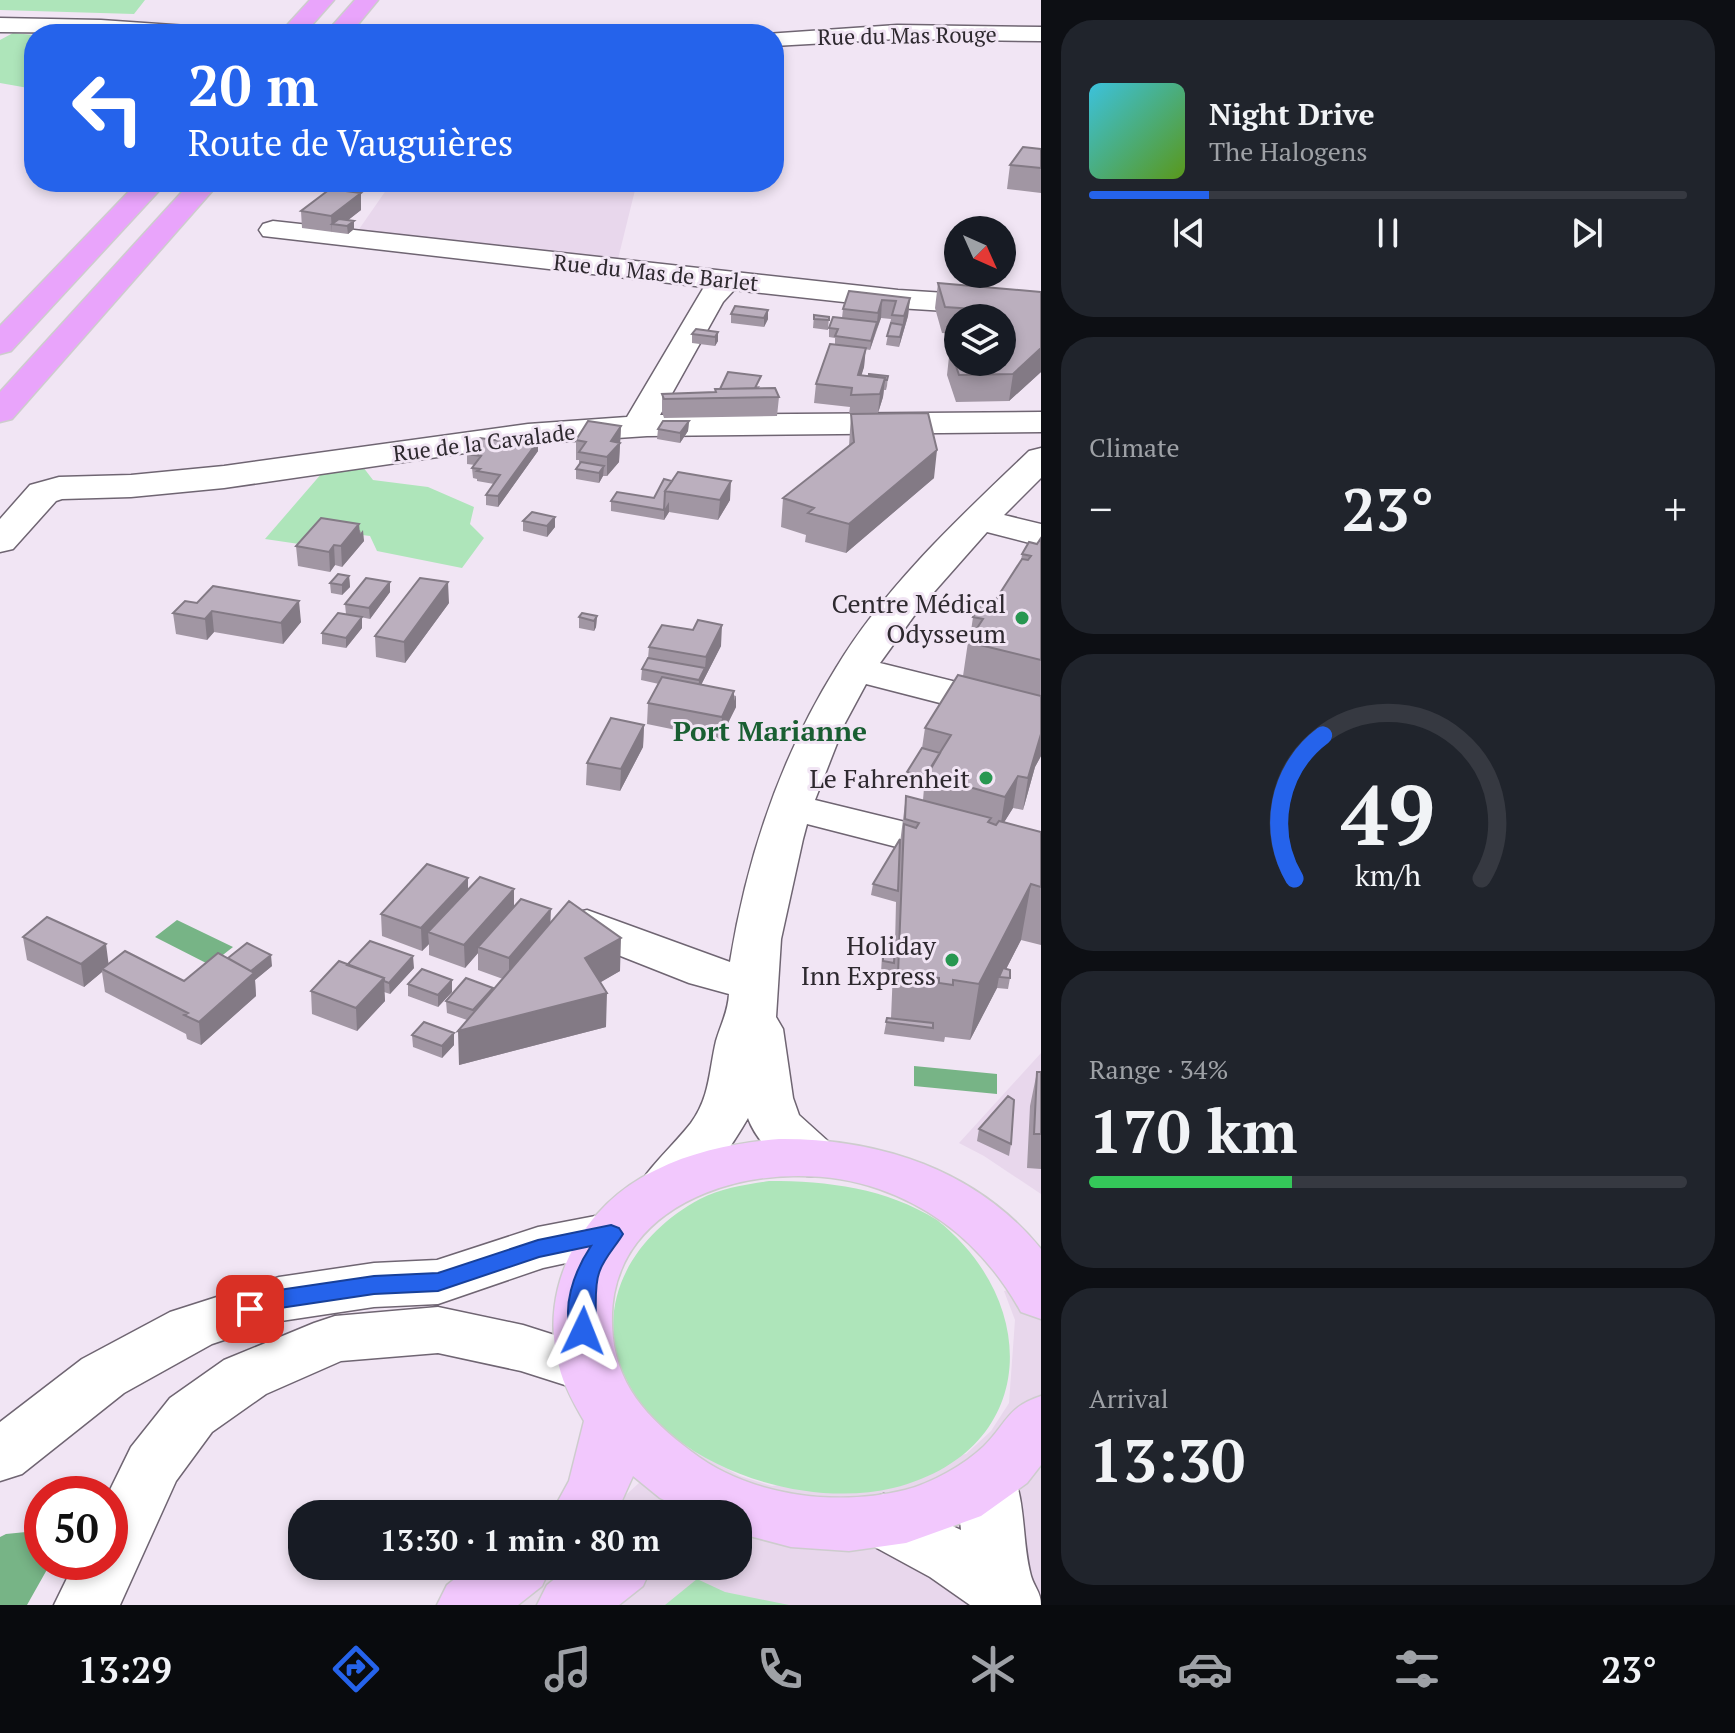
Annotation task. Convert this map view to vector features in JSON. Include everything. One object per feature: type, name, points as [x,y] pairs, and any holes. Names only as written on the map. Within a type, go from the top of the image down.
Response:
[{"type":"highway","points":[[300,24],[323,0]]},
{"type":"highway","points":[[346,24],[367,0]]},
{"type":"highway","points":[[0,344],[144,192]]},
{"type":"highway","points":[[0,412],[197,192]]},
{"type":"main road","points":[[711,1500],[642,1449],[602,1395],[584,1355],[581,1307],[587,1271],[611,1234],[635,1210],[663,1190],[724,1166],[767,1158],[811,1157],[872,1167],[934,1190],[1025,1254],[1041,1297]]},
{"type":"main road","points":[[592,1500],[599,1488],[602,1395]]},
{"type":"main road","points":[[752,1514],[810,1522],[884,1521],[940,1507],[987,1482],[1010,1462],[1041,1420]]},
{"type":"main road","points":[[470,1605],[501,1580]]},
{"type":"main road","points":[[570,1605],[602,1580]]},
{"type":"street","points":[[0,25],[24,26]]},
{"type":"street","name":"Rue du Mas Rouge","points":[[784,38],[908,32],[1041,34]]},
{"type":"street","name":"Rue du Mas de Barlet","points":[[273,230],[898,299],[1041,308]]},
{"type":"street","points":[[647,426],[643,415],[710,298],[726,280]]},
{"type":"street","name":"Rue de la Cavalade","points":[[0,541],[43,493],[59,488],[131,486],[224,477],[528,434],[647,426],[1041,422]]},
{"type":"street","points":[[663,1190],[712,1134],[731,1098],[752,1000],[754,961],[768,893],[804,768],[836,697],[888,619],[978,519],[1041,458]]},
{"type":"street","points":[[978,519],[1041,535]]},
{"type":"street","points":[[855,669],[1041,716]]},
{"type":"street","points":[[791,807],[1005,860]]},
{"type":"street","points":[[587,925],[706,972],[752,1000],[760,1033],[767,1098],[776,1124],[811,1157]]},
{"type":"street","points":[[0,1456],[103,1376],[191,1328],[279,1299],[374,1285],[438,1282],[538,1248],[611,1234]]},
{"type":"street","points":[[128,1517],[153,1465],[191,1415],[245,1377],[335,1339],[438,1330],[523,1348],[602,1395]]},
{"type":"street","points":[[987,1482],[1006,1597]]},
{"type":"street","points":[[884,1521],[929,1544],[1006,1597]]},
{"type":"street","points":[[87,1605],[99,1580]]},
{"type":"shaded area","points":[[0,0],[145,0],[134,14],[0,10]]},
{"type":"shaded area","points":[[13,33],[24,34],[24,87],[0,83],[0,40]]},
{"type":"shaded area","points":[[385,192],[635,192],[618,259],[355,235]]},
{"type":"shaded area","points":[[363,467],[373,480],[428,487],[474,507],[470,524],[484,538],[462,568],[377,551],[370,536],[324,530],[299,544],[265,539],[322,473]]},
{"type":"shaded area","points":[[177,920],[233,947],[210,965],[155,937]]},
{"type":"shaded area","points":[[1041,1053],[1041,1194],[959,1143]]},
{"type":"shaded area","points":[[914,1066],[997,1074],[997,1094],[914,1086]]},
{"type":"shaded area","points":[[769,1181],[856,1188],[918,1209],[937,1220],[971,1254],[995,1291],[1008,1331],[1009,1371],[999,1409],[977,1442],[941,1469],[893,1488],[856,1493],[815,1492],[774,1485],[733,1471],[695,1452],[663,1427],[636,1397],[619,1362],[614,1336],[614,1312],[619,1289],[629,1267],[642,1246],[678,1212],[708,1195]]},
{"type":"shaded area","points":[[1041,1281],[1041,1605],[504,1605],[532,1580],[752,1580],[752,1500],[620,1500],[639,1483],[691,1449],[740,1476],[772,1486],[966,1454],[991,1431],[1009,1403],[1015,1320],[1004,1291]]},
{"type":"shaded area","points":[[24,1532],[24,1580],[41,1580],[27,1605],[0,1605],[0,1537]]},
{"type":"shaded area","points":[[699,1580],[725,1592],[789,1605],[665,1605]]},
{"type":"building","points":[[1023,147],[1041,149],[1041,168],[1010,165]]},
{"type":"building","points":[[326,192],[361,193],[331,216],[301,211]]},
{"type":"building","points":[[339,219],[354,221],[347,226],[332,224]]},
{"type":"building","points":[[938,283],[944,284],[944,288],[1041,292],[1041,348],[1016,371],[1016,304],[944,304]]},
{"type":"building","points":[[849,291],[910,298],[904,316],[892,315],[896,301],[882,300],[878,313],[843,309]]},
{"type":"building","points":[[735,306],[768,310],[764,318],[731,314]]},
{"type":"building","points":[[814,315],[829,317],[829,320],[814,319]]},
{"type":"building","points":[[833,317],[877,322],[871,341],[835,336],[838,329],[829,328]]},
{"type":"building","points":[[891,323],[903,325],[900,337],[887,336]]},
{"type":"building","points":[[696,329],[718,332],[715,337],[692,334]]},
{"type":"building","points":[[830,344],[866,348],[858,375],[885,378],[880,394],[851,395],[852,388],[816,384]]},
{"type":"building","points":[[728,372],[761,376],[755,388],[720,389]]},
{"type":"building","points":[[869,374],[888,376],[885,380]]},
{"type":"building","points":[[775,388],[779,397],[664,399],[662,394],[716,392],[715,389]]},
{"type":"building","points":[[928,413],[937,450],[849,524],[808,513],[814,508],[783,498],[854,442],[851,414]]},
{"type":"building","points":[[588,421],[621,426],[611,441],[620,443],[607,457],[579,452],[586,442],[576,440]]},
{"type":"building","points":[[663,421],[689,421],[680,433],[658,429]]},
{"type":"building","points":[[506,436],[538,441],[498,496],[486,495],[500,475],[472,468],[481,456],[467,454],[480,438],[501,441]]},
{"type":"building","points":[[581,462],[604,466],[599,473],[576,469]]},
{"type":"building","points":[[678,472],[731,481],[720,500],[665,491]]},
{"type":"building","points":[[664,479],[672,481],[665,491],[664,510],[611,501],[617,492],[654,498]]},
{"type":"building","points":[[532,512],[555,517],[547,526],[523,521]]},
{"type":"building","points":[[321,518],[359,524],[341,546],[334,545],[329,552],[296,546]]},
{"type":"building","points":[[1041,538],[1041,660],[968,642],[983,619],[973,617],[981,605],[991,607],[1022,559],[1028,560],[1031,556],[1022,554],[1029,542],[1037,544]]},
{"type":"building","points":[[338,574],[349,576],[342,585],[330,583]]},
{"type":"building","points":[[366,578],[390,582],[369,608],[345,604]]},
{"type":"building","points":[[420,578],[448,582],[404,642],[375,636]]},
{"type":"building","points":[[213,586],[299,601],[281,623],[212,611],[205,619],[173,613],[185,601],[197,603]]},
{"type":"building","points":[[338,613],[362,617],[346,638],[322,633]]},
{"type":"building","points":[[582,613],[597,616],[594,621],[579,617]]},
{"type":"building","points":[[698,620],[722,625],[706,657],[649,647],[662,625],[693,630]]},
{"type":"building","points":[[648,658],[705,668],[699,680],[642,669]]},
{"type":"building","name":"Le Fahrenheit","points":[[958,675],[1041,696],[1041,734],[1028,778],[1018,776],[1005,797],[926,775],[951,735],[925,728]]},
{"type":"building","points":[[662,677],[734,691],[722,717],[648,703]]},
{"type":"building","points":[[611,718],[644,725],[621,769],[587,763]]},
{"type":"building","points":[[922,748],[940,753],[926,777],[907,772]]},
{"type":"building","name":"Holiday Inn Express","points":[[906,796],[991,818],[988,822],[996,825],[999,821],[1041,832],[1041,887],[1031,884],[979,984],[953,980],[953,985],[939,983],[939,978],[898,974],[904,824],[916,828],[919,823],[905,819]]},
{"type":"building","points":[[900,839],[898,891],[873,884]]},
{"type":"building","points":[[427,864],[468,878],[421,928],[381,914]]},
{"type":"building","points":[[480,877],[514,889],[464,945],[428,932]]},
{"type":"building","points":[[521,899],[551,909],[509,958],[478,947]]},
{"type":"building","points":[[569,901],[621,938],[585,958],[607,993],[458,1031]]},
{"type":"building","points":[[47,917],[106,944],[81,964],[23,937]]},
{"type":"building","points":[[370,941],[413,956],[389,983],[384,978],[347,965]]},
{"type":"building","points":[[247,943],[271,955],[251,971],[228,958]]},
{"type":"building","points":[[883,944],[895,945],[894,963],[883,961]]},
{"type":"building","points":[[125,951],[184,981],[218,953],[254,973],[199,1022],[184,1015],[188,1013],[102,969]]},
{"type":"building","points":[[339,961],[384,978],[356,1008],[311,991]]},
{"type":"building","points":[[1003,968],[1010,970],[1010,978],[999,977]]},
{"type":"building","points":[[422,969],[452,980],[438,995],[408,984]]},
{"type":"building","points":[[466,978],[493,988],[473,1010],[446,1001]]},
{"type":"building","points":[[887,1018],[933,1023],[933,1028],[886,1022]]},
{"type":"building","points":[[424,1022],[454,1033],[442,1046],[412,1035]]},
{"type":"building","points":[[1037,1072],[1041,1072],[1041,1134],[1034,1134]]},
{"type":"building","points":[[1008,1096],[1014,1100],[1011,1144],[979,1129]]},
{"type":"place","name":"Centre Médical Odysseum","points":[[1022,618]]},
{"type":"place","name":"Le Fahrenheit","points":[[986,778]]},
{"type":"place","name":"Holiday Inn Express","points":[[952,960]]},
{"type":"district","name":"Port Marianne","points":[[770,730]]},
{"type":"route","points":[[250,1309],[279,1299],[374,1285],[438,1282],[538,1248],[611,1234],[587,1271],[581,1307],[583,1331]]}]
